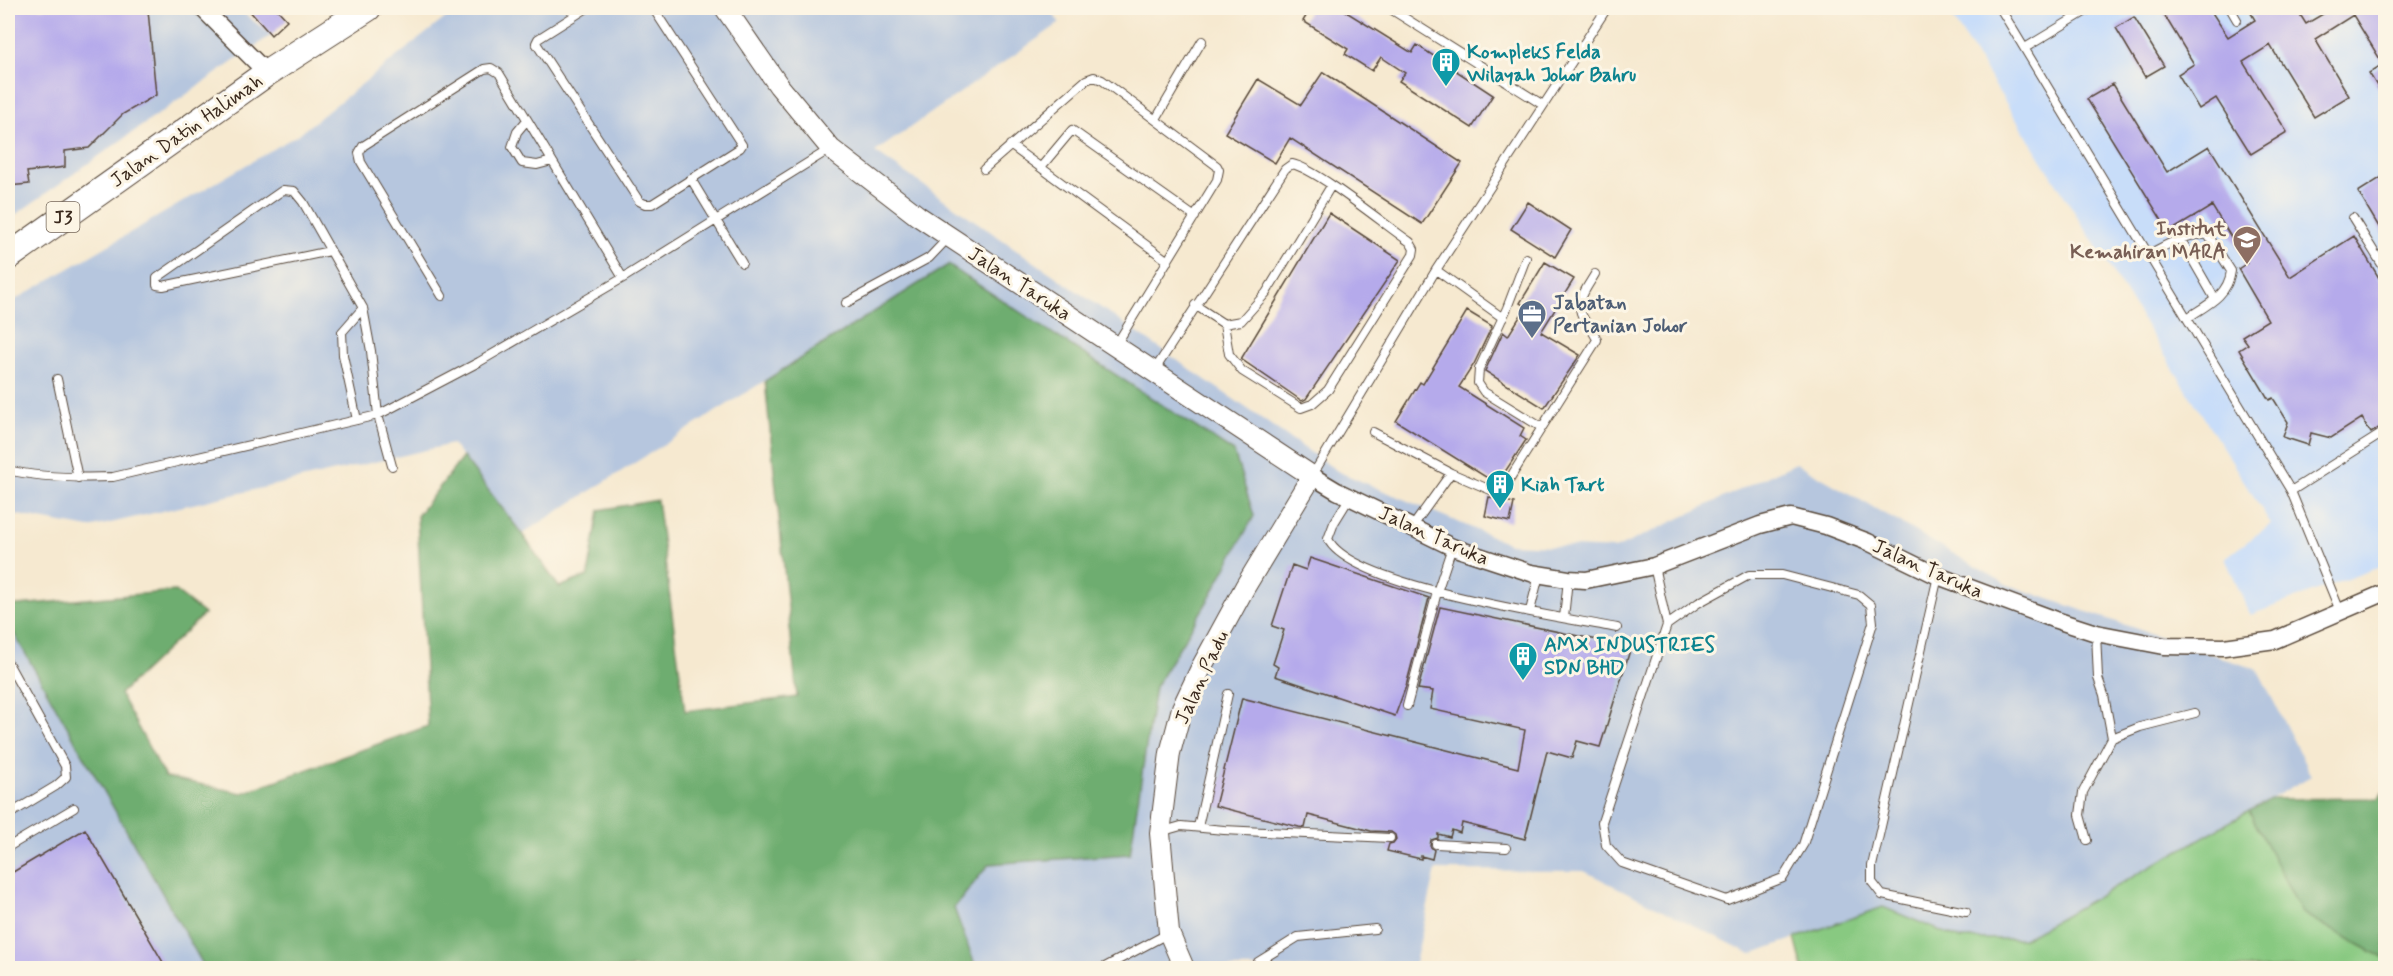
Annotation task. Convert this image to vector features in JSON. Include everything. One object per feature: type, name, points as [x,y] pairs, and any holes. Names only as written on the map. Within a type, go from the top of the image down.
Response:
[{"type":"main road","name":"Jalan Datin Halimah","points":[[8,257],[267,73],[368,8]]},
{"type":"street","points":[[202,8],[267,73]]},
{"type":"street","name":"Jalan Taruka","points":[[725,8],[779,86],[831,149],[918,216],[1312,476],[1452,547],[1539,575],[1586,580],[1654,566],[1760,525],[1791,517],[1826,526],[1868,542],[1938,576],[2096,633],[2163,646],[2224,647],[2275,640],[2385,592]]},
{"type":"street","name":"Jalan Padu","points":[[1184,969],[1169,933],[1160,833],[1170,753],[1182,708],[1202,666],[1245,587],[1312,476]]},
{"type":"lane","points":[[587,8],[538,39],[537,46],[639,201],[645,204],[652,204],[740,148],[741,141],[653,8]]},
{"type":"lane","points":[[1389,8],[1543,105]]},
{"type":"lane","points":[[1312,476],[1436,270],[1607,8]]},
{"type":"lane","points":[[2000,8],[2291,492],[2340,611]]},
{"type":"lane","points":[[2025,48],[2091,8]]},
{"type":"lane","points":[[2230,8],[2237,20]]},
{"type":"lane","points":[[1156,118],[1202,41]]},
{"type":"lane","points":[[442,296],[361,162],[359,153],[363,146],[484,69],[491,69],[499,73],[623,278]]},
{"type":"lane","points":[[984,169],[1089,78],[1102,80],[1214,162],[1219,170],[1217,180],[1116,345]]},
{"type":"lane","points":[[527,120],[517,132],[512,147],[522,163],[537,165],[552,161]]},
{"type":"lane","points":[[1041,167],[1072,130],[1195,217]]},
{"type":"lane","points":[[1010,145],[1168,261]]},
{"type":"lane","points":[[8,470],[28,475],[78,478],[113,477],[378,415],[479,362],[623,278],[831,149]]},
{"type":"lane","points":[[1154,371],[1285,169],[1292,164],[1300,165],[1331,186],[1410,242],[1414,249],[1413,255],[1328,390],[1312,404],[1301,408],[1242,371],[1229,354],[1224,324]]},
{"type":"lane","points":[[691,179],[742,262]]},
{"type":"lane","points":[[1195,305],[1224,324],[1241,321],[1266,293],[1331,186]]},
{"type":"lane","points":[[330,251],[163,286],[158,285],[157,278],[283,190],[294,191],[303,202],[363,308],[371,351],[378,415],[392,466]]},
{"type":"lane","points":[[2353,218],[2385,271]]},
{"type":"lane","points":[[2149,254],[2180,238],[2194,234],[2208,235],[2231,271],[2229,284],[2216,299],[2187,318]]},
{"type":"lane","points":[[846,303],[929,258],[950,237]]},
{"type":"lane","points":[[2180,238],[2216,299]]},
{"type":"lane","points":[[1526,258],[1503,318],[1479,369],[1478,383],[1484,392],[1541,427]]},
{"type":"lane","points":[[1436,270],[1503,318]]},
{"type":"lane","points":[[1373,432],[1451,473],[1493,491],[1500,490],[1505,486],[1597,340],[1595,333],[1583,319],[1579,310],[1581,298],[1596,274]]},
{"type":"lane","points":[[357,420],[343,355],[342,332],[363,308]]},
{"type":"lane","points":[[57,379],[78,478]]},
{"type":"lane","points":[[2291,492],[2385,431]]},
{"type":"lane","points":[[1413,526],[1451,473]]},
{"type":"lane","points":[[1350,497],[1334,523],[1328,539],[1332,548],[1359,565],[1466,600],[1617,628]]},
{"type":"lane","points":[[1407,706],[1437,592],[1452,547]]},
{"type":"lane","points":[[1654,566],[1667,625],[1602,822],[1606,845],[1622,863],[1727,900],[1783,878],[1803,845],[1874,623],[1871,605],[1859,595],[1782,575],[1749,575],[1698,603],[1667,625]]},
{"type":"lane","points":[[1530,611],[1539,575]]},
{"type":"lane","points":[[1938,576],[1872,866],[1872,882],[1882,895],[1966,912]]},
{"type":"lane","points":[[1564,618],[1568,579]]},
{"type":"lane","points":[[2087,840],[2080,815],[2083,792],[2112,738],[2104,695],[2098,678],[2096,633]]},
{"type":"lane","points":[[8,663],[65,766],[66,777],[56,786],[8,815]]},
{"type":"lane","points":[[1198,827],[1228,694]]},
{"type":"lane","points":[[2112,738],[2195,712]]},
{"type":"lane","points":[[8,847],[74,808]]},
{"type":"lane","points":[[1160,833],[1180,826],[1390,838]]},
{"type":"lane","points":[[1436,844],[1506,848]]},
{"type":"lane","points":[[1255,969],[1258,962],[1298,937],[1375,929]]},
{"type":"lane","points":[[1103,969],[1169,933]]},
{"type":"shaded area","points":[[8,8],[237,8],[271,35],[8,220]]},
{"type":"shaded area","points":[[458,8],[1048,8],[1060,23],[875,152],[1339,472],[1510,544],[1615,549],[1796,463],[2008,585],[2258,670],[2311,776],[2023,939],[1960,939],[1883,907],[1751,954],[1584,871],[1436,870],[1414,968],[976,968],[954,908],[989,864],[1130,854],[1155,687],[1207,602],[948,265],[522,534],[452,444],[89,528],[8,513],[8,304],[299,134]]},
{"type":"shaded area","name":"Institut Kemahiran MARA","points":[[1946,8],[2385,8],[2385,565],[2250,615],[2225,558],[2271,524]]},
{"type":"shaded area","points":[[8,623],[95,776],[205,968],[8,968]]},
{"type":"green space","points":[[948,265],[1234,452],[1254,516],[1207,602],[1155,687],[1130,854],[989,864],[954,908],[976,968],[205,968],[8,623],[8,606],[175,591],[204,614],[120,694],[165,777],[242,793],[428,726],[417,516],[463,457],[559,587],[588,576],[599,510],[657,500],[685,711],[797,697],[765,381]]},
{"type":"green space","points":[[2385,791],[2385,959],[2302,913],[2249,811],[2271,799],[2379,798]]},
{"type":"green space","points":[[2249,811],[2302,913],[2385,959],[2385,968],[1803,968],[1795,938],[1883,907],[1960,939],[2023,939]]},
{"type":"building","points":[[8,8],[148,10],[156,95],[123,114],[89,148],[65,151],[65,167],[27,172],[29,184],[8,186]]},
{"type":"building","points":[[247,8],[276,8],[287,20],[271,35]]},
{"type":"building","points":[[1311,8],[1340,8],[1412,53],[1417,45],[1493,95],[1472,128],[1399,81],[1405,73],[1381,57],[1372,71],[1345,54],[1348,49],[1303,21]]},
{"type":"building","points":[[2172,8],[2209,8],[2228,37],[2255,20],[2248,8],[2296,8],[2306,24],[2333,8],[2381,8],[2385,15],[2385,99],[2369,73],[2383,64],[2353,15],[2315,39],[2349,96],[2314,117],[2270,45],[2243,62],[2287,132],[2251,154],[2216,98],[2199,109],[2178,74],[2194,64],[2163,13]]},
{"type":"building","points":[[2134,17],[2164,66],[2145,77],[2116,28]]},
{"type":"building","points":[[1323,72],[1462,163],[1422,224],[1290,138],[1275,163],[1225,133],[1258,79],[1301,105]]},
{"type":"building","points":[[2113,84],[2167,172],[2209,146],[2290,277],[2354,236],[2385,288],[2385,424],[2371,433],[2362,418],[2331,438],[2311,433],[2308,445],[2283,437],[2288,422],[2273,398],[2269,400],[2239,350],[2248,344],[2242,336],[2268,320],[2238,269],[2247,263],[2212,206],[2169,232],[2087,99]]},
{"type":"building","points":[[2385,175],[2385,237],[2358,192]]},
{"type":"building","points":[[1528,202],[1571,230],[1555,257],[1511,229]]},
{"type":"building","points":[[1329,213],[1400,260],[1306,399],[1302,401],[1241,359]]},
{"type":"building","points":[[1545,262],[1574,279],[1541,332],[1580,355],[1544,408],[1485,371],[1503,332],[1508,336],[1526,307],[1520,303]]},
{"type":"building","points":[[1467,311],[1492,326],[1474,364],[1459,387],[1524,428],[1520,436],[1526,440],[1497,484],[1396,421],[1420,382],[1423,384]]},
{"type":"building","name":"Kiah Tart","points":[[1489,497],[1514,503],[1510,522],[1485,516]]},
{"type":"building","points":[[1310,558],[1429,598],[1406,686],[1395,716],[1275,676],[1278,667],[1273,664],[1284,630],[1272,626],[1292,565],[1306,570]]},
{"type":"building","points":[[1440,607],[1631,647],[1600,747],[1577,741],[1572,758],[1547,751],[1525,839],[1462,823],[1460,833],[1452,830],[1450,837],[1438,834],[1438,838],[1431,840],[1430,846],[1434,850],[1432,859],[1421,856],[1421,859],[1387,851],[1389,844],[1396,839],[1391,832],[1371,831],[1308,815],[1305,828],[1215,806],[1242,698],[1518,768],[1525,730],[1430,709],[1433,691],[1418,689]]},
{"type":"building","points":[[85,829],[167,969],[8,969],[8,875]]},
{"type":"place","name":"Kompleks Felda Wilayah Johor Bahru","points":[[1446,88]]},
{"type":"place","name":"Institut Kemahiran MARA","points":[[2247,266]]},
{"type":"place","name":"Jabatan Pertanian Johor","points":[[1532,340]]},
{"type":"place","name":"Kiah Tart","points":[[1500,510]]},
{"type":"place","name":"AMX INDUSTRIES SDN BHD","points":[[1523,682]]}]
